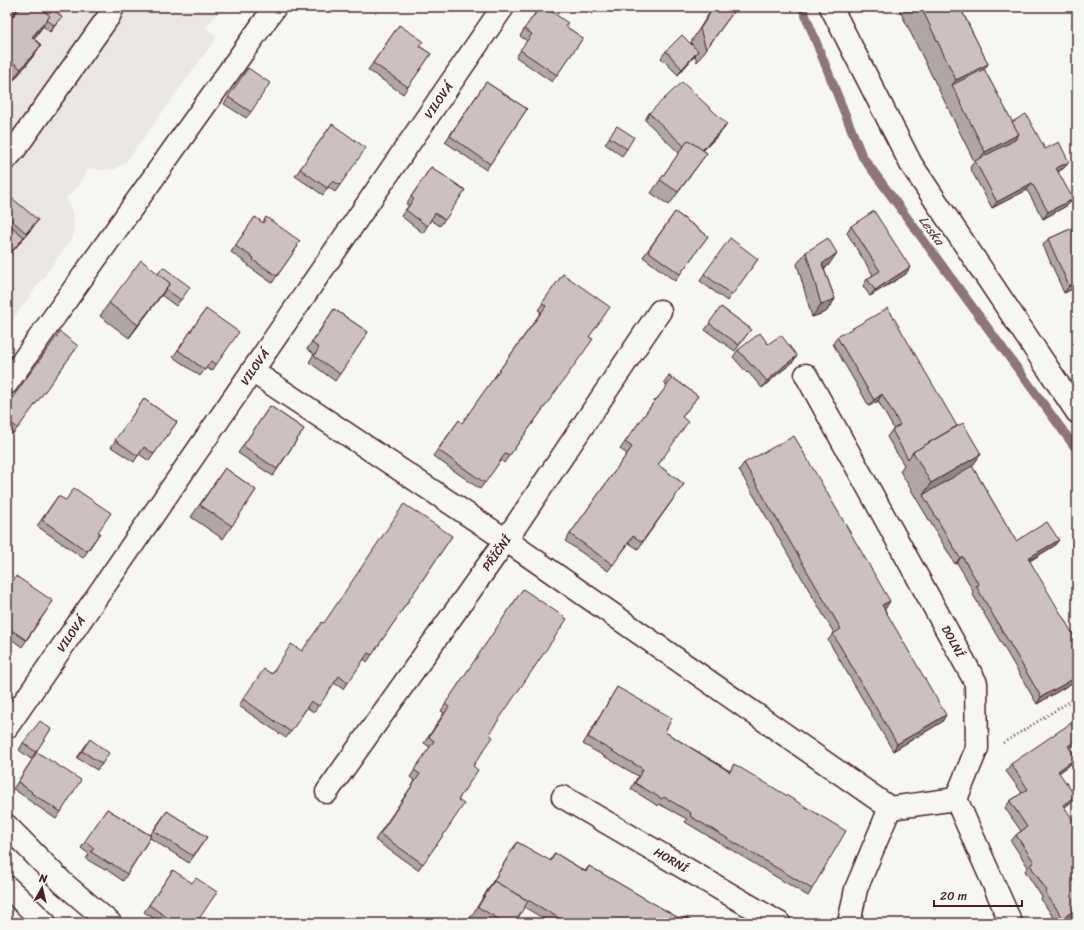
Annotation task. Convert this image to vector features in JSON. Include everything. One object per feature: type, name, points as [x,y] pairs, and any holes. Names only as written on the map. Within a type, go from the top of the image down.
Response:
[{"type":"street","points":[[10,147],[109,16],[113,7]]},
{"type":"street","points":[[7,383],[275,7]]},
{"type":"street","name":"VILOVÁ","points":[[7,727],[503,7]]},
{"type":"street","points":[[831,7],[911,164],[1077,412]]},
{"type":"street","name":"PŘÍČNÍ","points":[[327,792],[506,540],[660,311]]},
{"type":"street","points":[[252,370],[506,540],[890,808],[956,799],[1011,923]]},
{"type":"street","name":"DOLNÍ","points":[[806,375],[976,683],[977,748],[956,799]]},
{"type":"street","name":"HORNÍ","points":[[563,797],[779,923]]},
{"type":"street","points":[[847,920],[856,889],[890,808]]},
{"type":"street","points":[[7,826],[63,883],[110,923]]},
{"type":"street","points":[[7,887],[46,923]]},
{"type":"path","points":[[977,748],[1003,743],[1077,697]]},
{"type":"shaded area","points":[[7,7],[222,7],[206,28],[217,37],[126,162],[115,169],[101,170],[89,168],[79,186],[66,198],[71,209],[74,223],[73,237],[7,327]]},
{"type":"building","points":[[7,7],[16,7],[7,16]]},
{"type":"building","points":[[21,7],[40,7],[50,16],[32,37],[41,45],[21,69],[7,57],[7,23]]},
{"type":"building","points":[[40,7],[50,7],[62,17],[54,25],[47,20],[50,16]]},
{"type":"building","points":[[540,7],[545,7],[568,23],[565,26],[583,38],[557,75],[520,50],[532,34],[524,29]]},
{"type":"building","points":[[714,7],[737,7],[706,49],[700,29]]},
{"type":"building","points":[[921,7],[960,7],[988,64],[956,80]]},
{"type":"building","points":[[399,25],[423,41],[419,46],[431,54],[408,87],[373,63]]},
{"type":"building","points":[[682,35],[698,51],[682,69],[666,51]]},
{"type":"building","points":[[248,68],[270,83],[251,112],[228,97]]},
{"type":"building","points":[[984,69],[1019,134],[985,152],[952,85]]},
{"type":"building","points":[[486,82],[527,109],[490,164],[450,136]]},
{"type":"building","points":[[682,82],[727,124],[702,150],[688,140],[684,146],[649,113]]},
{"type":"building","points":[[1026,114],[1045,149],[1059,142],[1069,162],[1056,168],[1073,199],[1048,212],[1032,183],[997,202],[975,161],[1015,140],[1019,134],[1012,122]]},
{"type":"building","points":[[332,124],[366,148],[340,185],[333,181],[327,188],[300,169]]},
{"type":"building","points":[[617,126],[634,137],[627,149],[609,137]]},
{"type":"building","points":[[688,140],[707,153],[678,192],[660,180]]},
{"type":"building","points":[[431,167],[465,190],[445,220],[435,213],[427,226],[406,210],[414,199],[411,197]]},
{"type":"building","points":[[7,194],[38,220],[26,233],[7,216]]},
{"type":"building","points":[[874,211],[910,267],[875,290],[867,279],[880,271],[851,226]]},
{"type":"building","points":[[675,212],[708,236],[680,274],[648,251]]},
{"type":"building","points":[[255,217],[263,223],[266,217],[300,241],[277,276],[253,260],[254,258],[235,246]]},
{"type":"building","points":[[7,223],[24,237],[7,257]]},
{"type":"building","points":[[1077,226],[1077,283],[1069,286],[1048,239]]},
{"type":"building","points":[[730,238],[758,259],[732,295],[704,274]]},
{"type":"building","points":[[828,238],[837,253],[822,264],[835,299],[821,304],[806,252]]},
{"type":"building","points":[[141,260],[170,283],[138,325],[109,303]]},
{"type":"building","points":[[163,267],[190,287],[181,300],[166,289],[170,283],[158,274]]},
{"type":"building","points":[[563,274],[610,307],[589,337],[593,339],[509,456],[505,454],[485,483],[438,450],[459,420],[462,423],[546,306],[542,303]]},
{"type":"building","points":[[721,307],[751,329],[739,345],[709,323]]},
{"type":"building","points":[[888,308],[957,426],[913,452],[908,459],[892,430],[900,425],[882,394],[874,400],[837,337]]},
{"type":"building","points":[[206,309],[239,332],[216,365],[211,361],[205,370],[178,350]]},
{"type":"building","points":[[334,309],[368,332],[340,374],[314,356],[319,348],[312,343]]},
{"type":"building","points":[[60,332],[78,346],[18,428],[7,420],[7,405]]},
{"type":"building","points":[[760,333],[768,344],[781,335],[797,356],[767,381],[738,350]]},
{"type":"building","points":[[669,375],[698,396],[682,417],[688,422],[658,465],[684,484],[642,542],[633,536],[613,565],[570,534],[632,447],[625,442],[672,379],[668,376]]},
{"type":"building","points":[[144,399],[177,422],[154,454],[144,447],[138,456],[115,440]]},
{"type":"building","points":[[270,406],[304,429],[277,469],[243,446]]},
{"type":"building","points":[[963,423],[981,454],[931,483],[913,452]]},
{"type":"building","points":[[794,436],[890,601],[882,605],[946,715],[897,744],[833,634],[841,629],[744,463]]},
{"type":"building","points":[[972,466],[1016,541],[1047,522],[1059,540],[1028,558],[1077,641],[1077,677],[1041,697],[976,586],[979,585],[962,556],[960,558],[923,495]]},
{"type":"building","points":[[225,468],[256,490],[232,526],[200,505]]},
{"type":"building","points":[[74,488],[111,513],[98,532],[100,533],[87,551],[42,520],[58,496],[66,500]]},
{"type":"building","points":[[404,504],[452,536],[372,655],[368,653],[348,683],[339,676],[319,706],[311,701],[291,732],[243,699],[264,669],[272,674],[291,644],[302,651],[322,622],[324,623]]},
{"type":"building","points":[[16,576],[53,601],[26,640],[7,627],[7,604],[9,601],[7,600],[7,590]]},
{"type":"building","points":[[523,589],[567,619],[489,734],[493,737],[473,766],[478,770],[458,800],[464,804],[423,864],[380,834],[420,774],[414,770],[434,741],[429,737],[449,707],[445,704]]},
{"type":"building","points":[[617,687],[672,718],[665,732],[730,772],[734,764],[846,831],[812,889],[690,816],[691,813],[664,797],[662,799],[635,783],[643,769],[588,737]]},
{"type":"building","points":[[40,721],[51,729],[36,752],[23,743]]},
{"type":"building","points":[[1071,723],[1077,733],[1077,740],[1068,746],[1076,758],[1058,771],[1075,796],[1063,805],[1077,826],[1077,908],[1063,918],[1045,892],[1047,891],[1030,865],[1034,862],[1016,835],[1027,827],[1010,801],[1028,789],[1011,764]]},
{"type":"building","points":[[90,739],[109,753],[102,764],[82,751]]},
{"type":"building","points":[[37,752],[81,780],[61,812],[31,793],[32,792],[18,782]]},
{"type":"building","points":[[107,809],[151,836],[127,874],[91,852],[94,848],[85,841]]},
{"type":"building","points":[[167,811],[207,837],[193,856],[154,831]]},
{"type":"building","points":[[517,842],[551,861],[555,853],[586,872],[589,866],[682,920],[684,917],[695,923],[561,923],[557,921],[559,918],[494,881],[490,887]]},
{"type":"building","points":[[173,870],[192,883],[196,878],[217,892],[196,923],[172,923],[167,919],[168,918],[149,905]]},
{"type":"building","points":[[494,881],[528,901],[515,923],[505,923],[478,907]]},
{"type":"building","points":[[917,919],[923,923],[914,923]]},
{"type":"waterway","name":"Leska","points":[[802,7],[862,156],[1077,450]]}]
